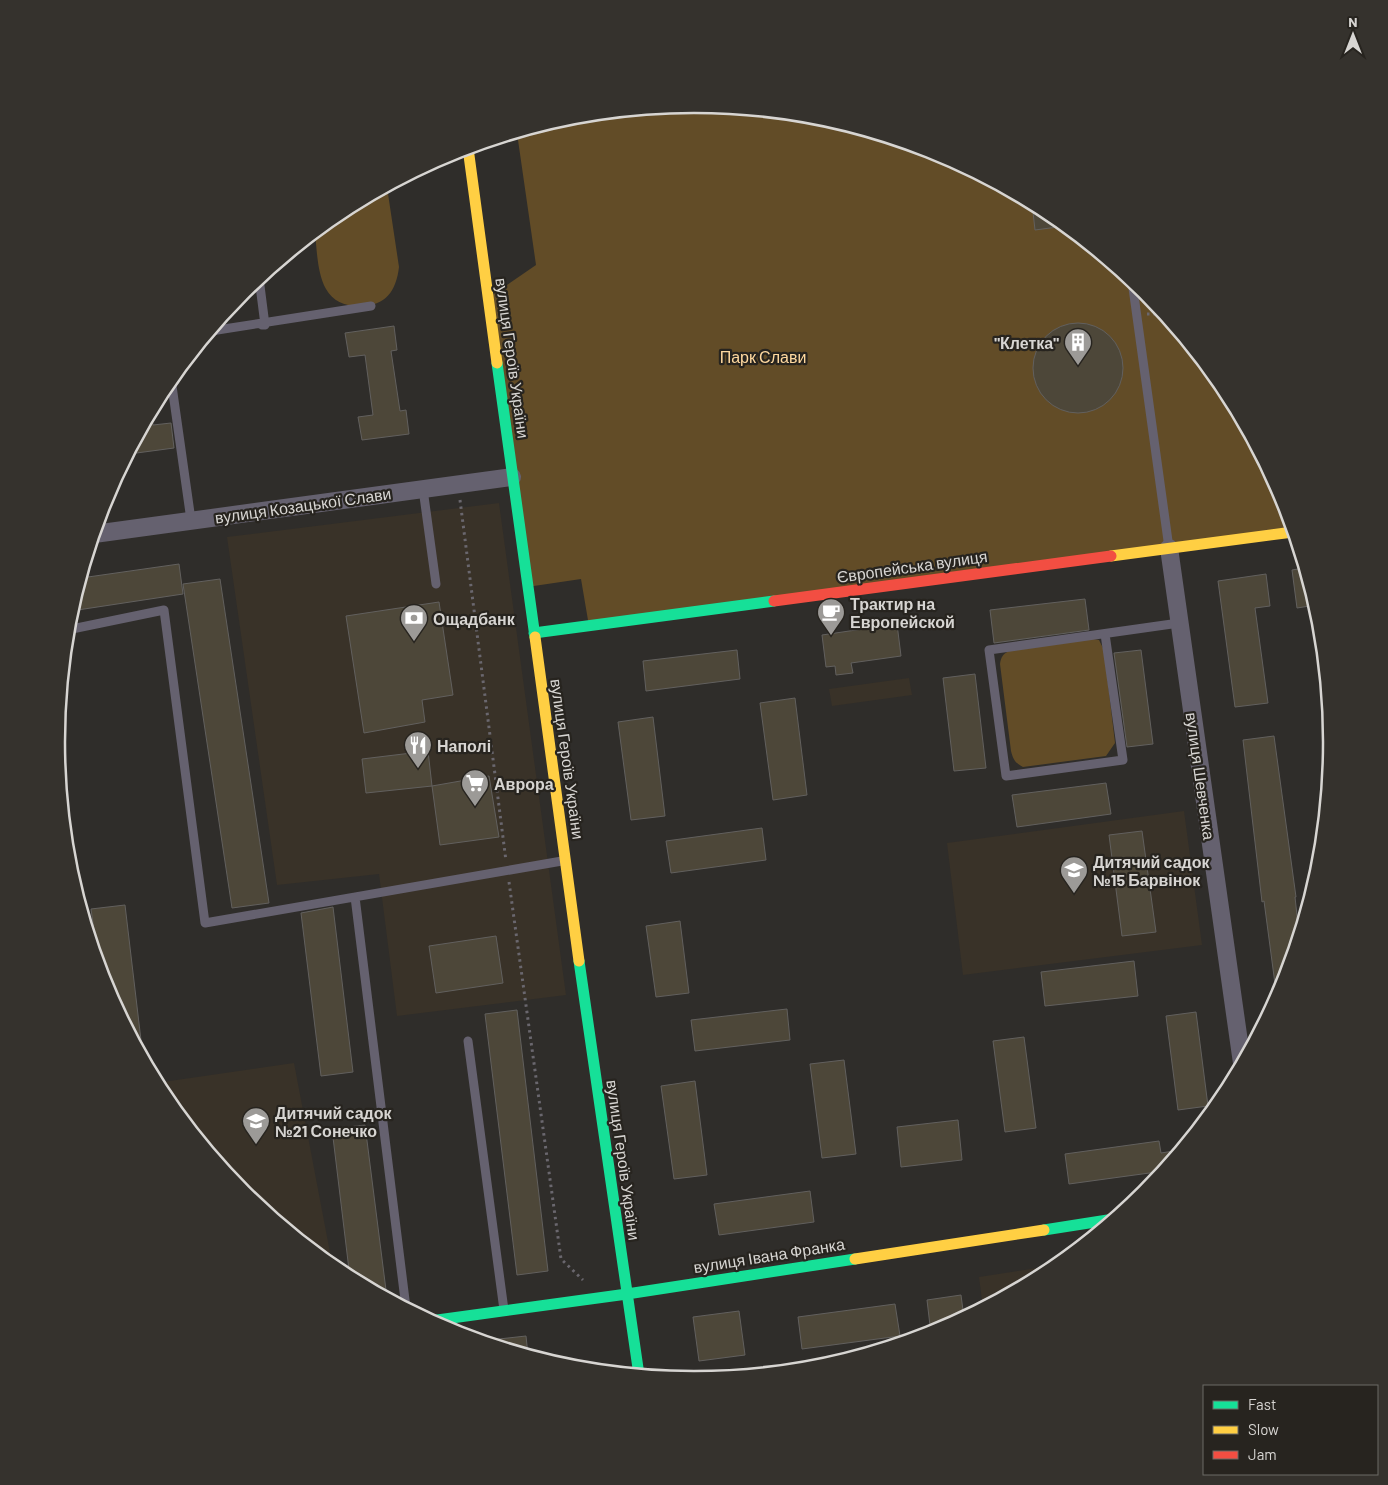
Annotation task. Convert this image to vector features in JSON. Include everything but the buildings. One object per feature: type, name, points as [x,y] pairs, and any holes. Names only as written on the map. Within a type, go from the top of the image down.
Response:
[{"type":"street","name":"вулиця Героїв України","points":[[469,155],[565,860],[638,1369]]},
{"type":"street","name":"вулиця Козацької Слави","points":[[101,533],[512,477]]},
{"type":"street","name":"Європейська вулиця","points":[[534,633],[1287,533]]},
{"type":"street","name":"вулиця Шевченка","points":[[1169,548],[1241,1054]]},
{"type":"street","name":"вулиця Івана Франка","points":[[443,1319],[627,1294],[1102,1221]]},
{"type":"lane","points":[[219,330],[265,325],[260,288]]},
{"type":"lane","points":[[1134,293],[1169,548]]},
{"type":"lane","points":[[220,329],[371,306]]},
{"type":"lane","points":[[173,391],[191,520]]},
{"type":"lane","points":[[423,489],[436,584]]},
{"type":"lane","points":[[76,628],[164,610],[205,923],[565,860]]},
{"type":"lane","points":[[1105,634],[1123,760],[1006,776],[989,650],[1179,623]]},
{"type":"lane","points":[[355,897],[405,1301]]},
{"type":"lane","points":[[468,1041],[504,1311]]},
{"type":"path","points":[[458,484],[506,862]]},
{"type":"path","points":[[508,881],[561,1259],[602,1297]]},
{"type":"shaded area","points":[[499,503],[566,995],[397,1016],[379,874],[277,885],[227,537]]},
{"type":"shaded area","points":[[909,678],[912,695],[832,706],[829,689]]},
{"type":"shaded area","name":"Дитячий садок №15 Барвінок","points":[[1184,811],[1202,945],[963,975],[947,843]]},
{"type":"shaded area","name":"Дитячий садок №21 Сонечко","points":[[294,1063],[331,1255],[311,1242],[249,1187],[195,1125],[165,1082]]},
{"type":"shaded area","points":[[1038,1268],[982,1301],[979,1277]]},
{"type":"green space","name":"Парк Слави","points":[[694,113],[776,119],[857,135],[896,147],[935,161],[1009,198],[1077,243],[1139,298],[1167,328],[1217,393],[1239,428],[1258,464],[1287,533],[589,626],[581,579],[527,587],[488,298],[536,265],[518,139],[571,126],[612,119]]},
{"type":"green space","points":[[388,194],[399,267],[395,284],[388,296],[382,301],[367,306],[348,305],[336,300],[323,283],[316,240]]},
{"type":"green space","points":[[1093,639],[1099,640],[1104,650],[1115,743],[1106,756],[1023,767],[1015,760],[1011,751],[1000,664],[1001,659],[1009,651]]},
{"type":"traffic: fast","points":[[497,363],[535,637]]},
{"type":"traffic: fast","points":[[534,633],[774,601]]},
{"type":"traffic: fast","points":[[579,961],[638,1369]]},
{"type":"traffic: fast","points":[[1044,1230],[1102,1221]]},
{"type":"traffic: fast","points":[[443,1319],[627,1294],[855,1259]]},
{"type":"traffic: slow","points":[[469,155],[497,363]]},
{"type":"traffic: slow","points":[[1111,556],[1287,533]]},
{"type":"traffic: slow","points":[[535,637],[579,961]]},
{"type":"traffic: slow","points":[[855,1259],[1044,1230]]},
{"type":"traffic: jam","points":[[774,601],[1111,556]]},
{"type":"place","name":"\"Клетка\"","points":[[1078,366]]},
{"type":"place","name":"Трактир на Европейской","points":[[831,636]]},
{"type":"place","name":"Ощадбанк","points":[[414,642]]},
{"type":"place","name":"Наполі","points":[[418,769]]},
{"type":"place","name":"Аврора","points":[[475,807]]},
{"type":"place","name":"Дитячий садок №15 Барвінок","points":[[1074,894]]},
{"type":"place","name":"Дитячий садок №21 Сонечко","points":[[256,1145]]}]
